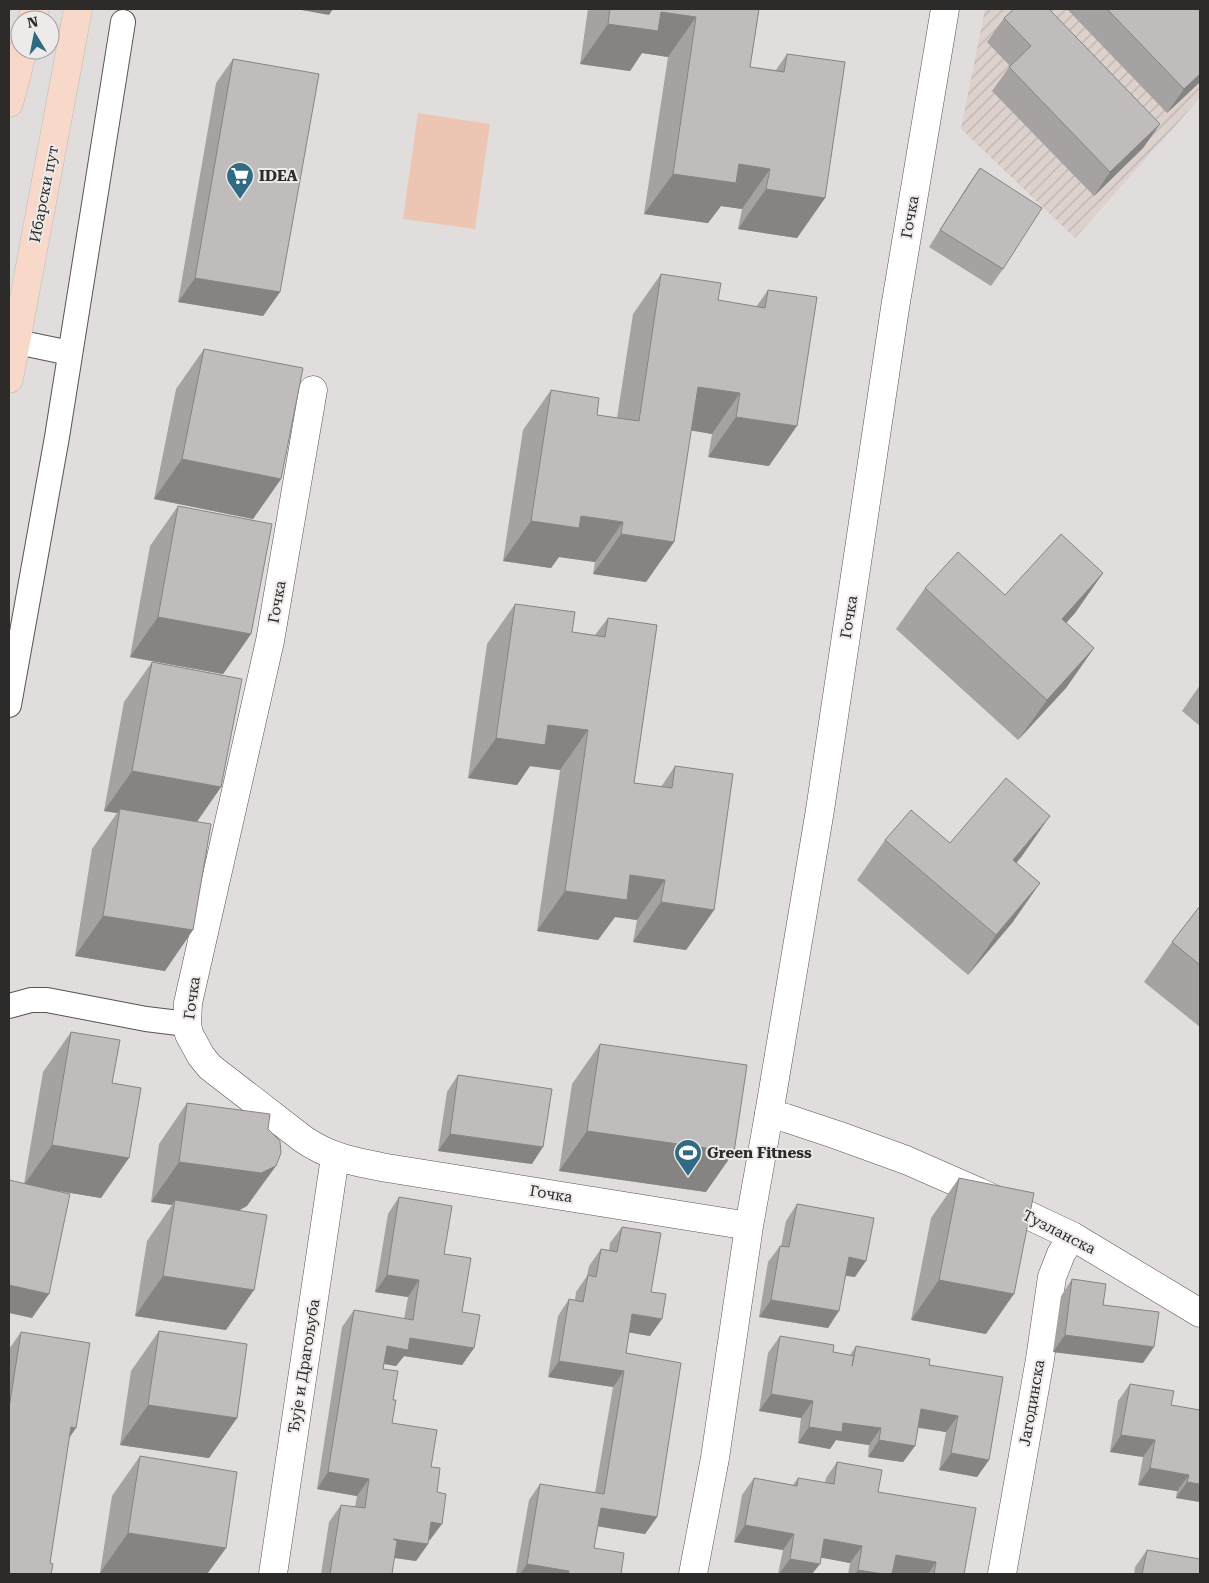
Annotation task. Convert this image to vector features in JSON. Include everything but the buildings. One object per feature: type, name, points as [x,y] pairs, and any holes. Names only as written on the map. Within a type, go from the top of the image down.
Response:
[{"type":"main road","name":"Ибарски пут","points":[[9,379],[78,9]]},
{"type":"main road","points":[[9,103],[20,60]]},
{"type":"street","name":"Гочка","points":[[693,1574],[715,1458],[749,1226],[820,810],[895,308],[946,9]]},
{"type":"street","name":"Гочка","points":[[313,390],[270,641],[188,1003],[187,1024],[194,1044],[210,1067],[303,1139],[316,1148],[336,1157],[387,1168],[749,1226]]},
{"type":"street","name":"Тузланска","points":[[769,1114],[837,1135],[906,1160],[979,1192],[1072,1236],[1200,1313]]},
{"type":"street","name":"Ђује и Драгољуба","points":[[273,1574],[336,1157]]},
{"type":"street","name":"Јагодинска","points":[[1002,1574],[1052,1278],[1061,1254],[1072,1236]]},
{"type":"lane","points":[[9,705],[57,437],[123,22]]},
{"type":"lane","points":[[17,342],[70,353]]},
{"type":"lane","points":[[9,1006],[31,1000],[47,1000],[146,1019],[187,1024]]},
{"type":"shaded area","points":[[985,9],[1200,9],[1200,98],[1075,238],[961,129]]},
{"type":"shaded area","points":[[418,113],[490,124],[475,229],[403,219]]},
{"type":"place","name":"IDEA","points":[[240,200]]},
{"type":"place","name":"Green Fitness","points":[[688,1177]]}]
